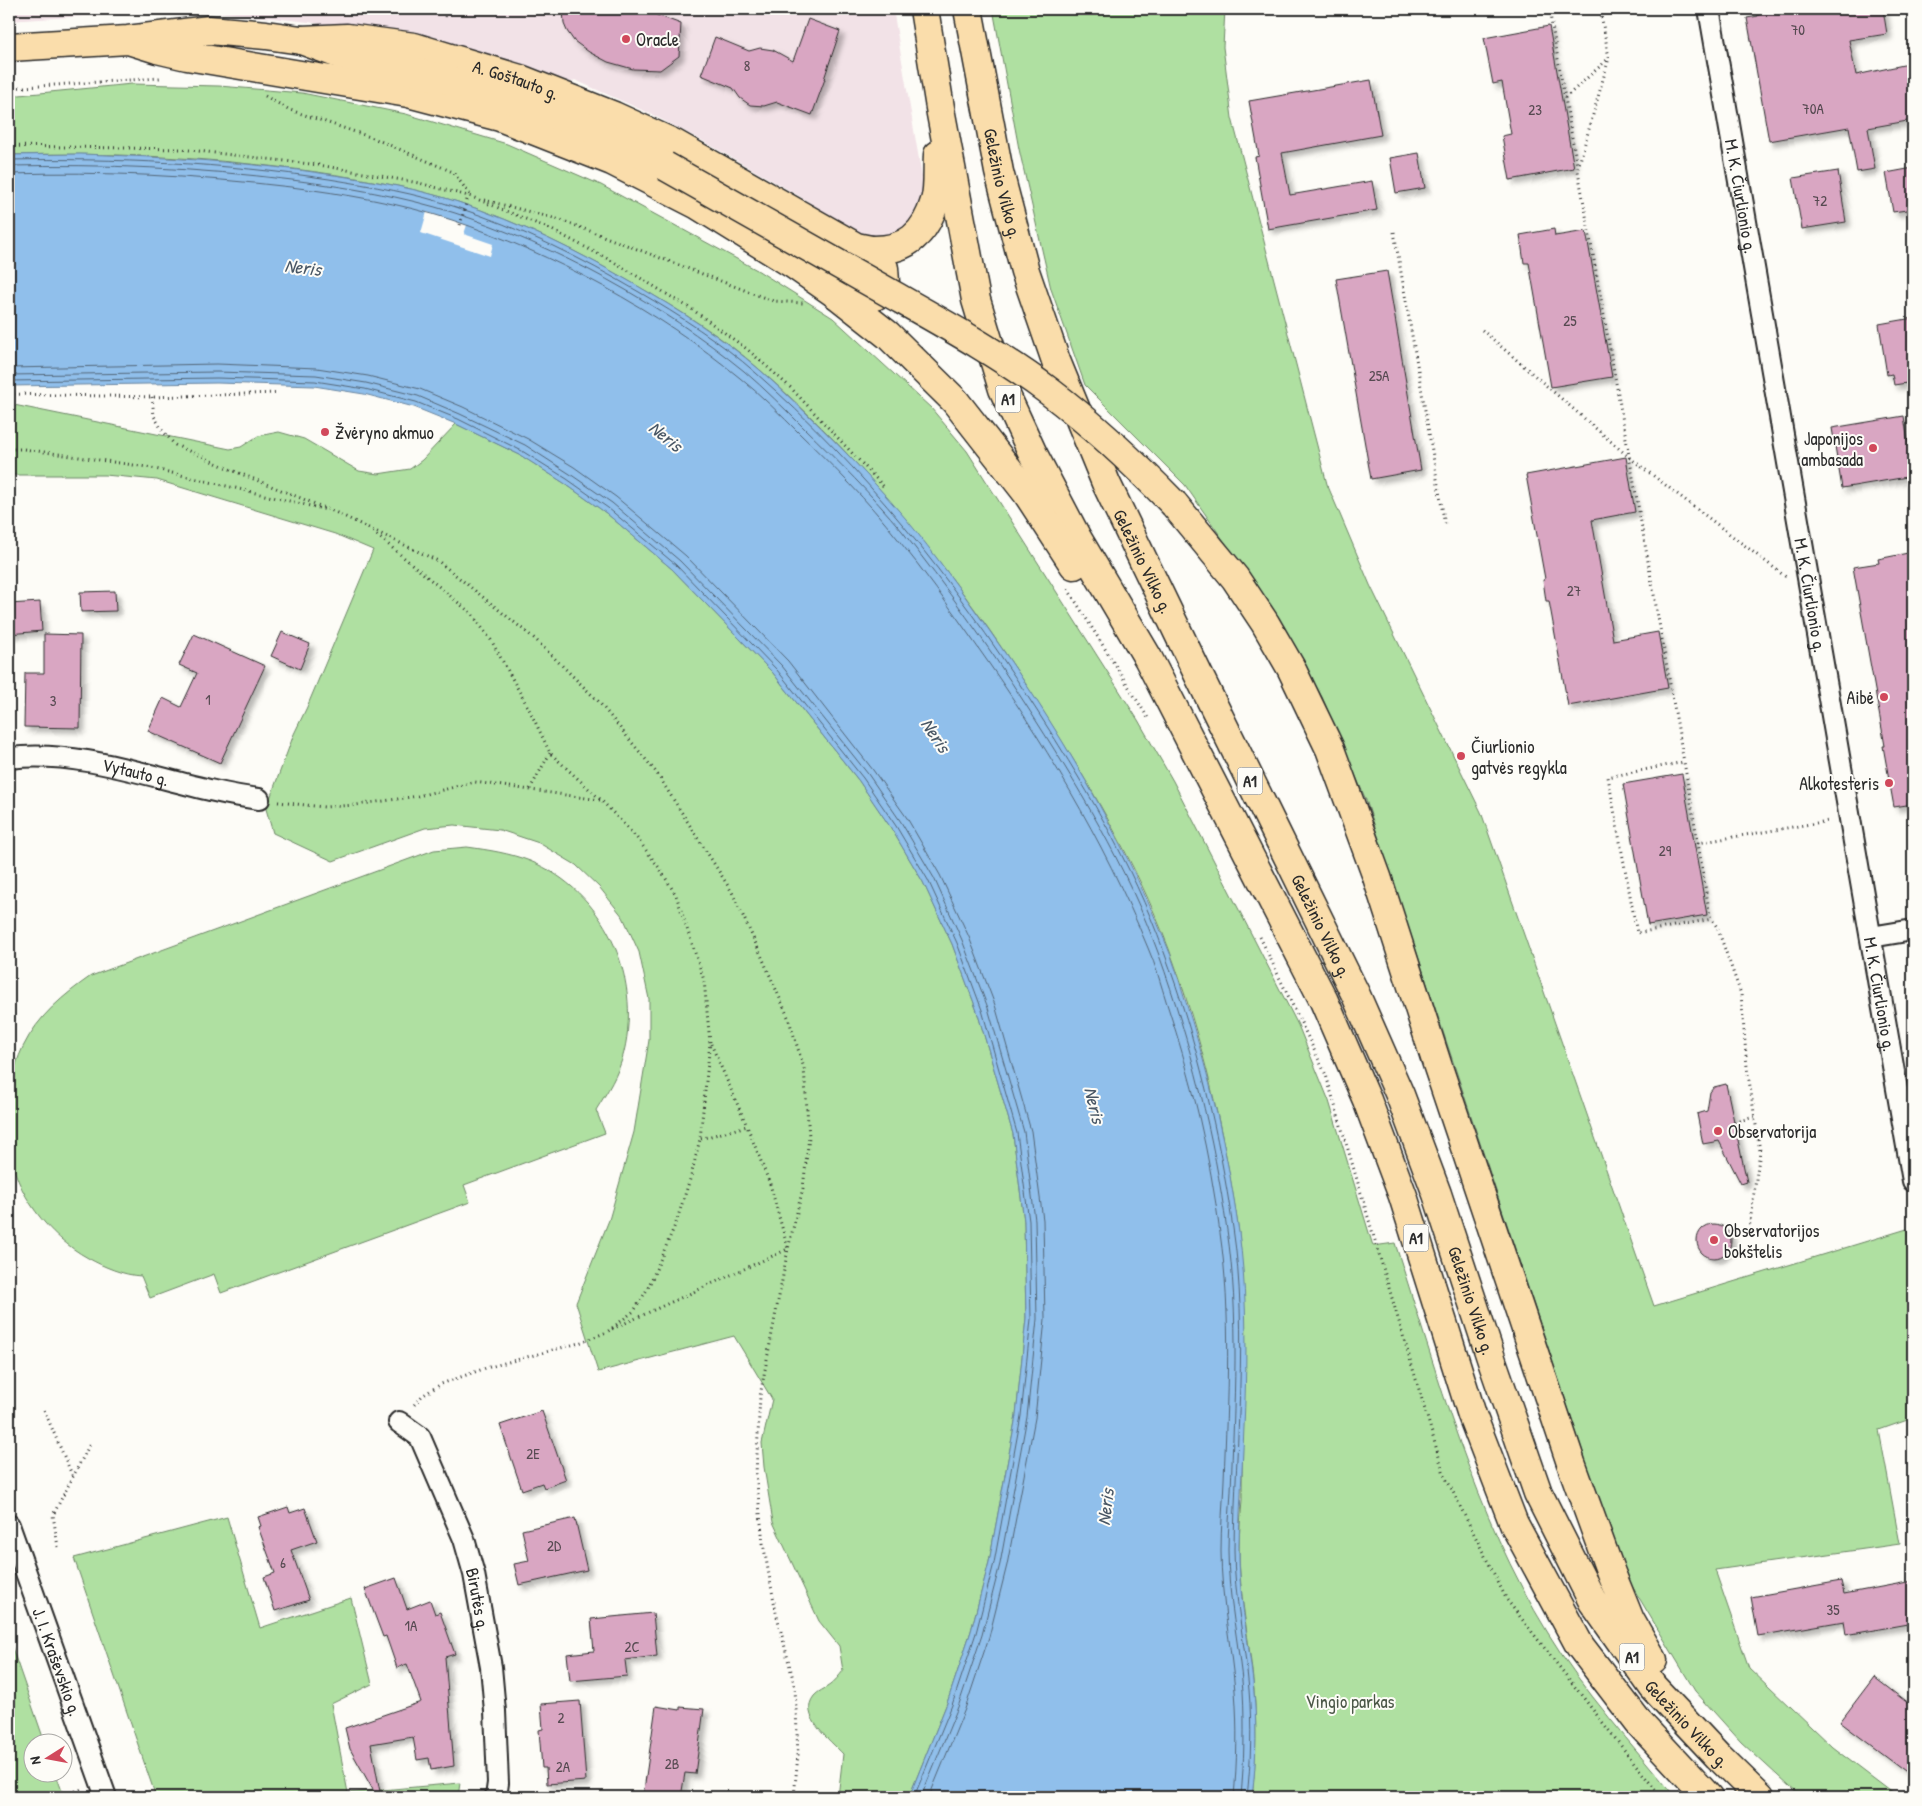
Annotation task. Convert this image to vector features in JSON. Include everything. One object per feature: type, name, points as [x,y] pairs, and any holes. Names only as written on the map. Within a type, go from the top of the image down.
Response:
[{"type":"main road","name":"Geležinio Vilko g.","points":[[924,9],[941,114],[976,300],[1003,390],[1033,454],[1077,538],[1148,658],[1324,1000],[1367,1100],[1403,1196],[1472,1415],[1514,1524],[1580,1646],[1639,1723],[1708,1797]]},
{"type":"main road","name":"Geležinio Vilko g.","points":[[968,9],[999,172],[1024,271],[1056,361],[1106,483],[1198,676],[1355,992],[1400,1095],[1437,1194],[1538,1493],[1593,1602],[1653,1687],[1718,1756],[1760,1797]]},
{"type":"main road","name":"A. Goštauto g.","points":[[9,47],[128,40],[209,30],[301,40],[347,38],[414,47],[520,79],[614,116],[673,143],[856,247],[871,250]]},
{"type":"main road","name":"A. Goštauto g.","points":[[128,40],[187,56],[408,93],[500,117],[612,161],[698,205],[793,264],[836,294],[888,335],[954,400],[1027,492],[1070,560],[1148,658]]},
{"type":"main road","points":[[301,40],[336,53],[462,84],[528,105],[586,126],[665,166],[1003,359],[1088,422],[1124,453],[1174,504],[1235,578],[1265,623],[1291,668],[1330,749],[1377,876],[1512,1289],[1571,1463],[1611,1573],[1630,1620],[1684,1709],[1718,1756]]},
{"type":"main road","points":[[871,250],[885,250],[899,246],[912,240],[923,228],[935,200],[941,114]]},
{"type":"main road","points":[[836,294],[859,299],[870,298],[880,293],[885,282],[884,268],[871,250]]},
{"type":"street","name":"M. K. Čiurlionio g.","points":[[1709,9],[1913,1181]]},
{"type":"street","name":"Vytauto g.","points":[[9,758],[24,756],[68,759],[117,766],[230,796],[259,800]]},
{"type":"street","points":[[1871,937],[1913,930]]},
{"type":"street","name":"Birutės g.","points":[[399,1422],[420,1437],[464,1539],[474,1574],[492,1676],[498,1783],[496,1797]]},
{"type":"street","name":"J. I. Kraševskio g.","points":[[9,1525],[15,1565],[106,1797]]},
{"type":"path","points":[[445,17],[447,9]]},
{"type":"path","points":[[1549,9],[1710,916],[1717,927],[1740,994],[1747,1066],[1760,1151],[1749,1228],[1731,1238]]},
{"type":"path","points":[[1578,169],[1609,58],[1600,9]]},
{"type":"path","points":[[1565,98],[1609,58]]},
{"type":"path","points":[[9,88],[170,78]]},
{"type":"path","points":[[259,93],[290,110],[373,138],[453,172],[470,197],[550,229],[614,262],[693,310],[747,349],[791,388],[886,488]]},
{"type":"path","points":[[9,146],[106,146],[191,150],[319,165],[419,183],[561,220],[773,301],[808,303]]},
{"type":"path","points":[[460,225],[470,197]]},
{"type":"path","points":[[1394,232],[1445,525]]},
{"type":"path","points":[[1482,330],[1630,458],[1812,597]]},
{"type":"path","points":[[9,394],[152,397],[277,394]]},
{"type":"path","points":[[152,397],[154,416],[162,430],[175,445],[335,512],[438,561],[535,639],[598,701],[656,772],[732,892],[788,1017],[804,1068],[809,1137],[803,1188],[788,1248],[760,1396],[756,1474],[763,1544],[776,1612],[795,1687],[798,1755],[794,1797]]},
{"type":"path","points":[[9,449],[24,449],[147,467],[335,512]]},
{"type":"path","points":[[369,529],[472,614],[491,640],[530,711],[550,753],[601,800],[636,837],[660,869],[676,895],[704,980],[710,1043],[700,1140],[676,1223],[648,1288],[634,1311],[607,1332]]},
{"type":"path","points":[[1064,584],[1149,720]]},
{"type":"path","points":[[529,790],[550,753]]},
{"type":"path","points":[[1684,762],[1608,778],[1637,933],[1712,919]]},
{"type":"path","points":[[259,800],[324,807],[356,805],[418,796],[475,782],[601,800]]},
{"type":"path","points":[[1698,843],[1850,817]]},
{"type":"path","points":[[1260,936],[1326,1075],[1444,1474],[1507,1600],[1661,1797]]},
{"type":"path","points":[[710,1043],[747,1126],[770,1184],[788,1248]]},
{"type":"path","points":[[1734,1122],[1755,1117]]},
{"type":"path","points":[[700,1140],[747,1126]]},
{"type":"path","points":[[399,1422],[422,1396],[441,1384],[486,1368],[579,1343],[607,1332],[788,1248]]},
{"type":"path","points":[[44,1410],[73,1477]]},
{"type":"path","points":[[58,1547],[53,1515],[91,1442]]},
{"type":"shaded area","points":[[9,9],[192,9],[9,21]]},
{"type":"shaded area","points":[[192,9],[893,9],[925,194],[924,205],[905,233],[870,240],[799,196],[703,141],[651,114],[575,80],[564,86],[412,39],[309,22]]},
{"type":"green space","points":[[993,9],[1225,9],[1223,47],[1232,118],[1327,484],[1370,585],[1481,812],[1654,1306],[1907,1229],[1913,1265],[1913,1418],[1879,1430],[1900,1544],[1715,1570],[1749,1668],[1832,1747],[1898,1797],[1801,1797],[1741,1742],[1695,1691],[1632,1586],[1609,1531],[1366,800],[1322,697],[1288,638],[1251,580],[1185,485],[1085,385],[1051,289],[1019,149]]},
{"type":"green space","name":"Vingio parkas","points":[[132,84],[219,86],[302,93],[406,114],[507,144],[601,185],[757,270],[833,318],[931,408],[967,451],[1138,720],[1173,781],[1298,1025],[1329,1101],[1373,1246],[1395,1243],[1443,1393],[1478,1492],[1522,1587],[1548,1633],[1577,1676],[1675,1797],[1252,1797],[1256,1744],[1255,1703],[1239,1566],[1242,1500],[1240,1253],[1238,1226],[1219,1121],[1202,1051],[1181,983],[1156,916],[1141,883],[1108,819],[1072,757],[1005,652],[942,565],[908,523],[837,443],[799,405],[745,357],[717,336],[672,306],[597,263],[552,240],[482,210],[438,196],[377,182],[335,175],[223,161],[116,155],[9,155],[9,96]]},
{"type":"green space","points":[[9,404],[230,449],[241,447],[258,436],[279,432],[304,439],[359,471],[378,474],[410,469],[422,460],[456,424],[520,455],[564,483],[606,513],[672,569],[773,673],[859,781],[891,828],[923,882],[952,944],[977,1011],[1013,1134],[1024,1221],[1026,1318],[1016,1416],[989,1562],[971,1631],[947,1703],[909,1797],[838,1797],[843,1754],[818,1727],[810,1712],[810,1704],[817,1693],[832,1683],[843,1671],[839,1646],[819,1621],[773,1522],[762,1443],[772,1399],[734,1336],[598,1372],[576,1303],[609,1220],[634,1132],[649,1040],[649,999],[639,952],[623,917],[600,888],[576,865],[539,843],[500,830],[454,825],[425,828],[333,861],[273,833],[266,809],[294,734],[373,550],[335,534],[157,480],[105,475],[9,475]]},
{"type":"green space","points":[[467,847],[522,858],[556,875],[578,893],[597,915],[612,939],[622,966],[627,994],[628,1023],[624,1052],[619,1068],[596,1110],[605,1133],[464,1185],[470,1202],[221,1293],[214,1274],[150,1298],[141,1276],[121,1272],[94,1261],[73,1249],[47,1225],[26,1197],[12,1164],[9,1147],[10,1098],[14,1072],[23,1047],[36,1026],[53,1007],[91,976],[434,850]]},
{"type":"green space","points":[[227,1517],[260,1628],[351,1598],[372,1684],[331,1704],[348,1793],[460,1783],[458,1797],[156,1797],[74,1558]]},
{"type":"green space","points":[[9,1639],[42,1734],[22,1734],[22,1784],[59,1784],[64,1797],[9,1797]]},
{"type":"water","name":"Neris","points":[[81,154],[239,163],[302,170],[381,183],[428,193],[481,210],[527,229],[593,261],[684,314],[731,346],[760,370],[835,442],[889,499],[948,573],[979,616],[1063,742],[1128,859],[1173,961],[1202,1054],[1217,1113],[1239,1232],[1245,1310],[1246,1349],[1239,1562],[1255,1711],[1256,1754],[1252,1797],[909,1797],[947,1703],[971,1631],[989,1562],[1016,1416],[1026,1318],[1024,1221],[1013,1134],[977,1011],[952,944],[923,882],[891,828],[859,781],[773,673],[672,569],[606,513],[520,455],[456,424],[414,407],[364,394],[314,386],[217,383],[9,386],[9,155]]},
{"type":"pier","points":[[427,212],[467,225],[464,234],[493,244],[490,256],[421,233]]},
{"type":"building","name":"Oracle","points":[[563,9],[641,9],[681,24],[679,56],[660,70],[633,69],[608,62],[574,41],[564,24]]},
{"type":"building","points":[[1757,9],[1883,9],[1887,34],[1849,40],[1856,75],[1913,63],[1913,120],[1868,128],[1875,169],[1857,172],[1849,127],[1769,141],[1747,18],[1758,16]]},
{"type":"building","points":[[808,19],[840,31],[812,115],[777,102],[764,106],[750,105],[740,98],[733,88],[701,75],[715,37],[749,51],[760,48],[773,50],[793,61]]},
{"type":"building","points":[[1549,26],[1574,168],[1510,180],[1502,136],[1511,134],[1502,82],[1493,84],[1484,38]]},
{"type":"building","points":[[1371,80],[1381,135],[1282,153],[1290,195],[1372,181],[1377,210],[1268,229],[1255,157],[1259,156],[1249,101]]},
{"type":"building","points":[[1419,153],[1425,188],[1396,193],[1390,158]]},
{"type":"building","points":[[1913,168],[1913,209],[1893,212],[1886,173]]},
{"type":"building","points":[[1838,171],[1846,222],[1802,229],[1793,178]]},
{"type":"building","points":[[1554,229],[1555,236],[1586,231],[1612,377],[1551,387],[1529,263],[1524,263],[1520,235]]},
{"type":"building","points":[[1387,271],[1421,470],[1371,479],[1336,279]]},
{"type":"building","points":[[1913,318],[1913,382],[1894,385],[1892,374],[1887,375],[1879,324]]},
{"type":"building","name":"Japonijos ambasada","points":[[1904,416],[1913,476],[1842,488],[1832,428]]},
{"type":"building","points":[[1626,457],[1635,512],[1592,520],[1613,640],[1658,632],[1668,688],[1568,706],[1549,601],[1546,601],[1543,580],[1545,579],[1526,475]]},
{"type":"building","points":[[1913,552],[1913,804],[1894,807],[1853,567],[1879,563],[1878,559]]},
{"type":"building","points":[[115,591],[116,611],[81,612],[80,592]]},
{"type":"building","points":[[40,602],[42,631],[9,634],[9,604]]},
{"type":"building","points":[[282,632],[310,644],[300,669],[271,656]]},
{"type":"building","points":[[44,634],[81,635],[80,728],[24,727],[25,673],[44,673]]},
{"type":"building","points":[[194,634],[265,666],[220,763],[148,731],[163,698],[181,707],[197,673],[179,665]]},
{"type":"building","points":[[1682,774],[1707,915],[1648,925],[1623,784]]},
{"type":"building","name":"Observatorija","points":[[1726,1084],[1747,1182],[1741,1184],[1719,1141],[1703,1144],[1697,1114],[1707,1111],[1710,1092],[1714,1087]]},
{"type":"building","name":"Observatorijos bokštelis","points":[[1714,1224],[1721,1225],[1726,1229],[1730,1234],[1730,1248],[1726,1253],[1721,1257],[1714,1258],[1707,1257],[1702,1253],[1698,1248],[1697,1241],[1698,1234],[1702,1229],[1707,1225]]},
{"type":"building","points":[[542,1411],[566,1480],[544,1488],[542,1483],[522,1490],[500,1425]]},
{"type":"building","points":[[288,1507],[290,1513],[305,1508],[317,1541],[291,1550],[309,1600],[275,1611],[264,1577],[275,1573],[258,1527],[261,1526],[258,1517]]},
{"type":"building","points":[[575,1518],[587,1570],[519,1585],[514,1564],[529,1561],[522,1530]]},
{"type":"building","points":[[396,1578],[407,1609],[430,1600],[435,1614],[440,1612],[455,1654],[445,1657],[454,1766],[431,1770],[429,1758],[417,1760],[413,1737],[371,1744],[381,1797],[377,1797],[350,1749],[345,1728],[421,1702],[407,1664],[397,1668],[386,1636],[383,1637],[365,1589]]},
{"type":"building","points":[[1841,1581],[1844,1594],[1913,1581],[1913,1623],[1846,1635],[1844,1621],[1758,1636],[1751,1597]]},
{"type":"building","points":[[653,1613],[657,1656],[625,1660],[627,1676],[570,1681],[567,1654],[594,1651],[591,1619]]},
{"type":"building","points":[[1874,1677],[1913,1707],[1913,1777],[1840,1722]]},
{"type":"building","points":[[580,1701],[586,1781],[547,1784],[546,1768],[542,1768],[539,1730],[543,1729],[541,1704]]},
{"type":"building","points":[[656,1706],[680,1710],[680,1707],[704,1709],[695,1774],[685,1773],[681,1797],[643,1797]]},
{"type":"place","name":"Oracle","points":[[626,39]]},
{"type":"place","name":"Žvėryno akmuo","points":[[325,432]]},
{"type":"place","name":"Japonijos ambasada","points":[[1873,448]]},
{"type":"place","name":"Aibė","points":[[1884,697]]},
{"type":"place","name":"Čiurlionio gatvės regykla","points":[[1461,756]]},
{"type":"place","name":"Alkotesteris","points":[[1889,783]]},
{"type":"place","name":"Observatorija","points":[[1718,1131]]},
{"type":"place","name":"Observatorijos bokštelis","points":[[1714,1240]]}]
